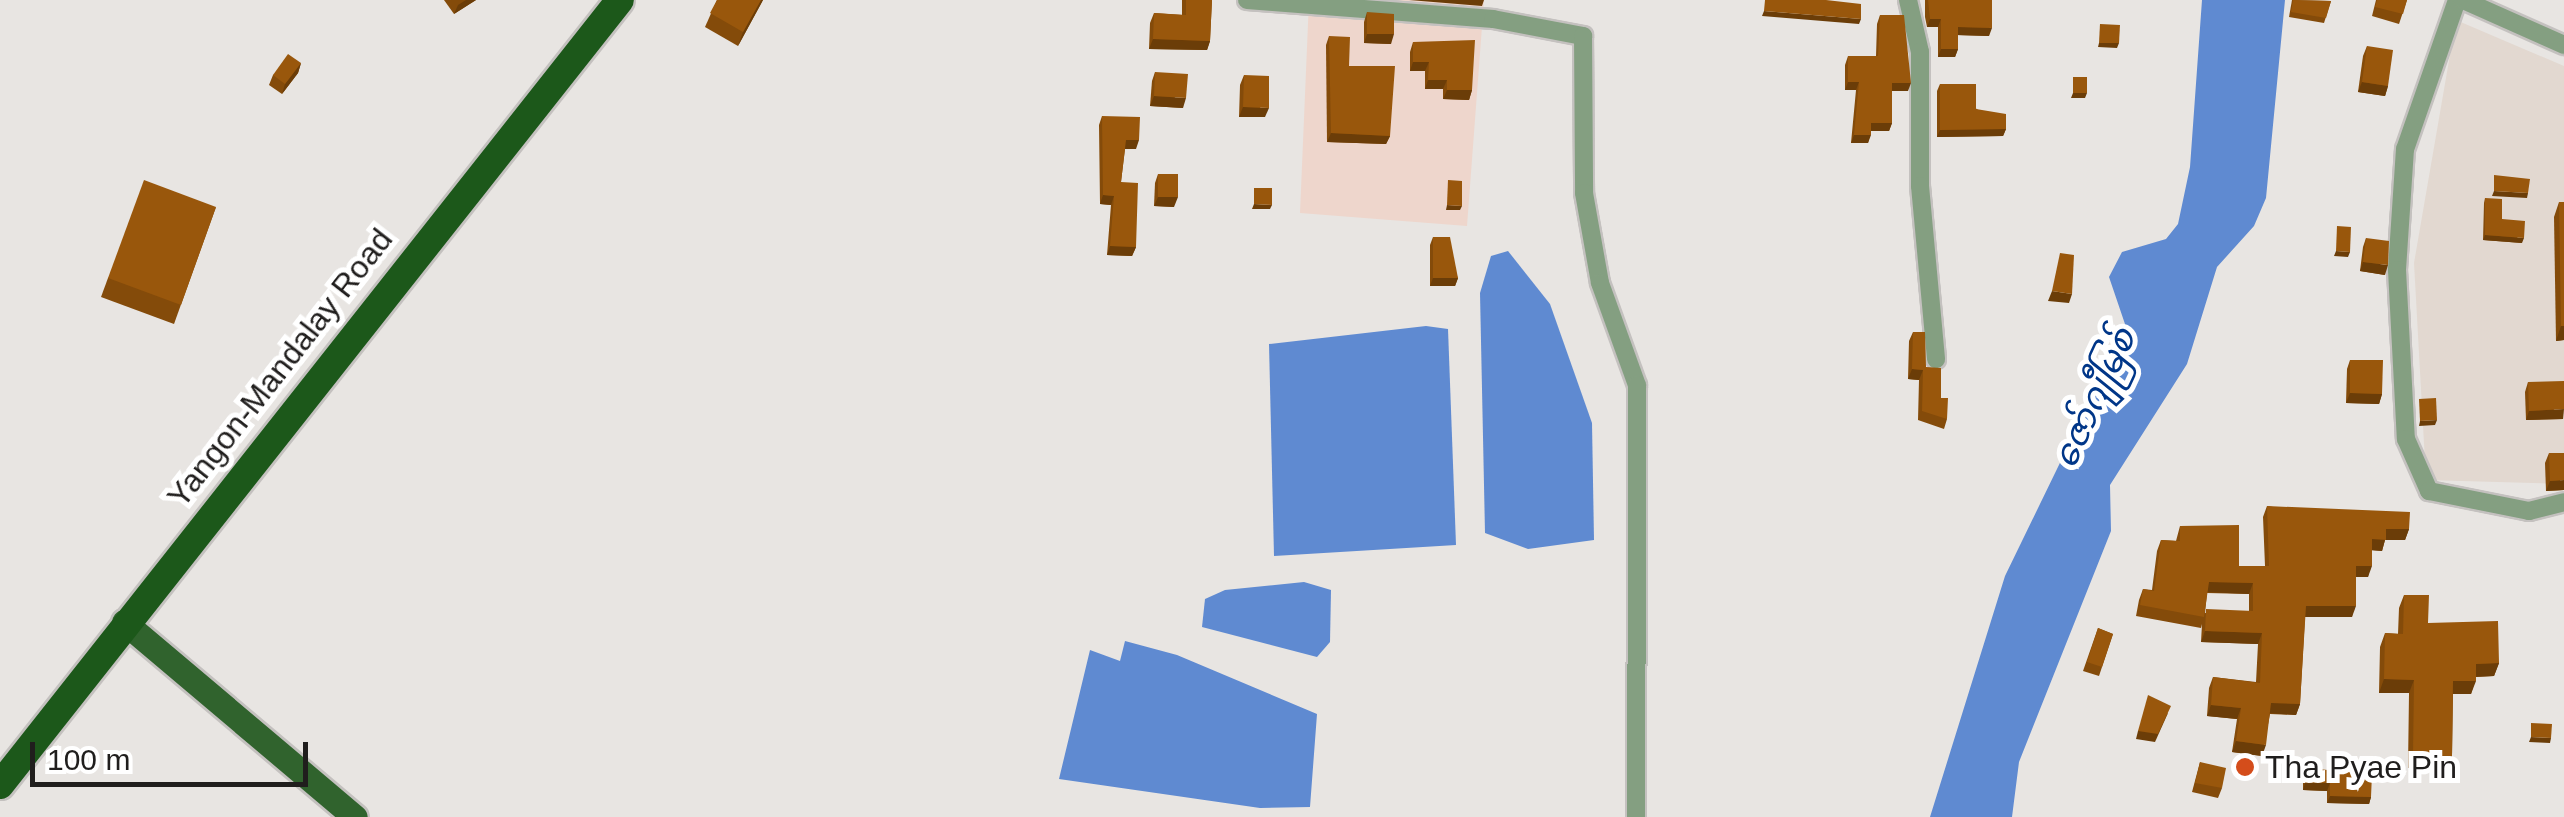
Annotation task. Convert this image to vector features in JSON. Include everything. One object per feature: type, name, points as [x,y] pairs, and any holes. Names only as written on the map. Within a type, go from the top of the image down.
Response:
[{"type":"highway","name":"Yangon-Mandalay Road","points":[[0,785],[124,622],[620,0]]},
{"type":"main road","points":[[124,622],[355,817]]},
{"type":"street","points":[[1247,0],[1494,9],[1583,36],[1584,194],[1600,283],[1637,385],[1636,817]]},
{"type":"street","points":[[1908,0],[1920,52],[1920,186],[1936,359]]},
{"type":"street","points":[[2564,44],[2460,0],[2406,149],[2396,270],[2406,439],[2429,492],[2529,511],[2564,502]]},
{"type":"shaded area","points":[[1309,0],[1484,0],[1467,226],[1300,213]]},
{"type":"shaded area","points":[[2456,20],[2564,66],[2564,484],[2426,480],[2414,263]]},
{"type":"water","name":"ဇော်ဂျီမြစ်","points":[[2202,0],[2285,0],[2266,198],[2254,226],[2217,267],[2187,364],[2110,485],[2111,531],[2019,762],[2012,817],[1930,817],[2005,576],[2126,327],[2109,277],[2122,252],[2166,239],[2178,224],[2190,167]]},
{"type":"water","points":[[1508,251],[1550,304],[1592,423],[1594,540],[1528,549],[1485,533],[1480,293],[1491,256]]},
{"type":"water","points":[[1426,326],[1448,329],[1456,545],[1274,556],[1269,344]]},
{"type":"water","points":[[1304,582],[1331,590],[1330,642],[1317,657],[1202,627],[1205,599],[1225,590]]},
{"type":"water","points":[[1125,641],[1177,655],[1317,714],[1310,807],[1260,808],[1059,779],[1090,650],[1120,661]]},
{"type":"building","points":[[717,0],[761,0],[743,32],[710,13]]},
{"type":"building","points":[[1186,0],[1212,0],[1210,41],[1153,39],[1154,13],[1186,15]]},
{"type":"building","points":[[1765,0],[1861,4],[1861,19],[1764,11]]},
{"type":"building","points":[[1928,0],[1992,0],[1992,28],[1958,27],[1958,49],[1941,49],[1941,19],[1930,19]]},
{"type":"building","points":[[2293,0],[2331,1],[2326,18],[2291,12]]},
{"type":"building","points":[[2377,0],[2407,0],[2403,14],[2375,7]]},
{"type":"building","points":[[1367,12],[1394,14],[1394,34],[1367,34]]},
{"type":"building","points":[[1880,15],[1904,15],[1911,83],[1892,83],[1892,123],[1871,123],[1871,135],[1854,135],[1859,82],[1848,82],[1848,56],[1878,56]]},
{"type":"building","points":[[2100,24],[2120,25],[2119,43],[2099,43]]},
{"type":"building","points":[[1329,36],[1350,37],[1349,66],[1395,66],[1390,136],[1331,133]]},
{"type":"building","points":[[1475,40],[1472,90],[1447,90],[1447,80],[1428,80],[1429,62],[1413,62],[1413,42]]},
{"type":"building","points":[[2367,46],[2393,50],[2388,86],[2362,82]]},
{"type":"building","points":[[288,54],[301,63],[285,84],[273,75]]},
{"type":"building","points":[[1155,72],[1188,74],[1186,98],[1154,96]]},
{"type":"building","points":[[1244,75],[1269,76],[1269,108],[1243,107]]},
{"type":"building","points":[[2073,77],[2087,77],[2087,93],[2073,93]]},
{"type":"building","points":[[1940,84],[1976,84],[1976,109],[2006,114],[2006,129],[1940,130]]},
{"type":"building","points":[[1102,116],[1140,117],[1139,140],[1126,140],[1121,182],[1138,183],[1136,247],[1110,246],[1114,196],[1103,195]]},
{"type":"building","points":[[1158,174],[1178,174],[1178,197],[1158,197]]},
{"type":"building","points":[[2494,175],[2530,179],[2528,193],[2494,191]]},
{"type":"building","points":[[144,180],[216,207],[181,305],[108,278]]},
{"type":"building","points":[[1448,180],[1462,181],[1462,206],[1447,205]]},
{"type":"building","points":[[1254,188],[1272,188],[1272,205],[1254,204]]},
{"type":"building","points":[[2485,198],[2502,199],[2502,219],[2525,221],[2524,238],[2485,235]]},
{"type":"building","points":[[2559,202],[2564,202],[2564,326],[2561,326]]},
{"type":"building","points":[[2337,226],[2351,227],[2350,252],[2336,251]]},
{"type":"building","points":[[1433,237],[1450,237],[1458,278],[1433,278]]},
{"type":"building","points":[[2366,238],[2389,241],[2388,265],[2363,262]]},
{"type":"building","points":[[2060,253],[2074,255],[2072,294],[2052,291]]},
{"type":"building","points":[[1913,332],[1925,332],[1926,367],[1941,368],[1941,398],[1948,398],[1947,419],[1922,411],[1923,370],[1912,369]]},
{"type":"building","points":[[2350,360],[2383,360],[2382,394],[2350,393]]},
{"type":"building","points":[[2564,381],[2564,409],[2529,411],[2528,382]]},
{"type":"building","points":[[2436,398],[2437,420],[2420,421],[2419,399]]},
{"type":"building","points":[[2549,453],[2564,453],[2564,480],[2550,481]]},
{"type":"building","points":[[2267,506],[2410,512],[2409,529],[2386,529],[2386,540],[2372,539],[2372,566],[2356,566],[2356,606],[2306,606],[2300,704],[2271,703],[2266,745],[2236,741],[2241,708],[2211,705],[2213,677],[2260,683],[2262,633],[2205,631],[2206,609],[2253,611],[2253,583],[2209,582],[2204,617],[2140,605],[2143,589],[2154,591],[2161,540],[2180,541],[2180,526],[2239,525],[2239,566],[2269,566]]},
{"type":"building","points":[[2404,595],[2429,595],[2428,623],[2498,621],[2499,663],[2476,664],[2476,681],[2453,681],[2452,756],[2413,755],[2414,680],[2384,679],[2385,633],[2403,634]]},
{"type":"building","points":[[2098,628],[2113,634],[2102,667],[2087,662]]},
{"type":"building","points":[[2148,695],[2171,706],[2158,734],[2138,731]]},
{"type":"building","points":[[2531,723],[2552,724],[2551,738],[2531,737]]},
{"type":"building","points":[[2200,762],[2226,768],[2222,788],[2195,783]]},
{"type":"building","points":[[2306,768],[2372,774],[2371,797],[2330,796],[2330,783],[2305,783]]},
{"type":"place","name":"Tha Pyae Pin","points":[[2245,767]]}]
